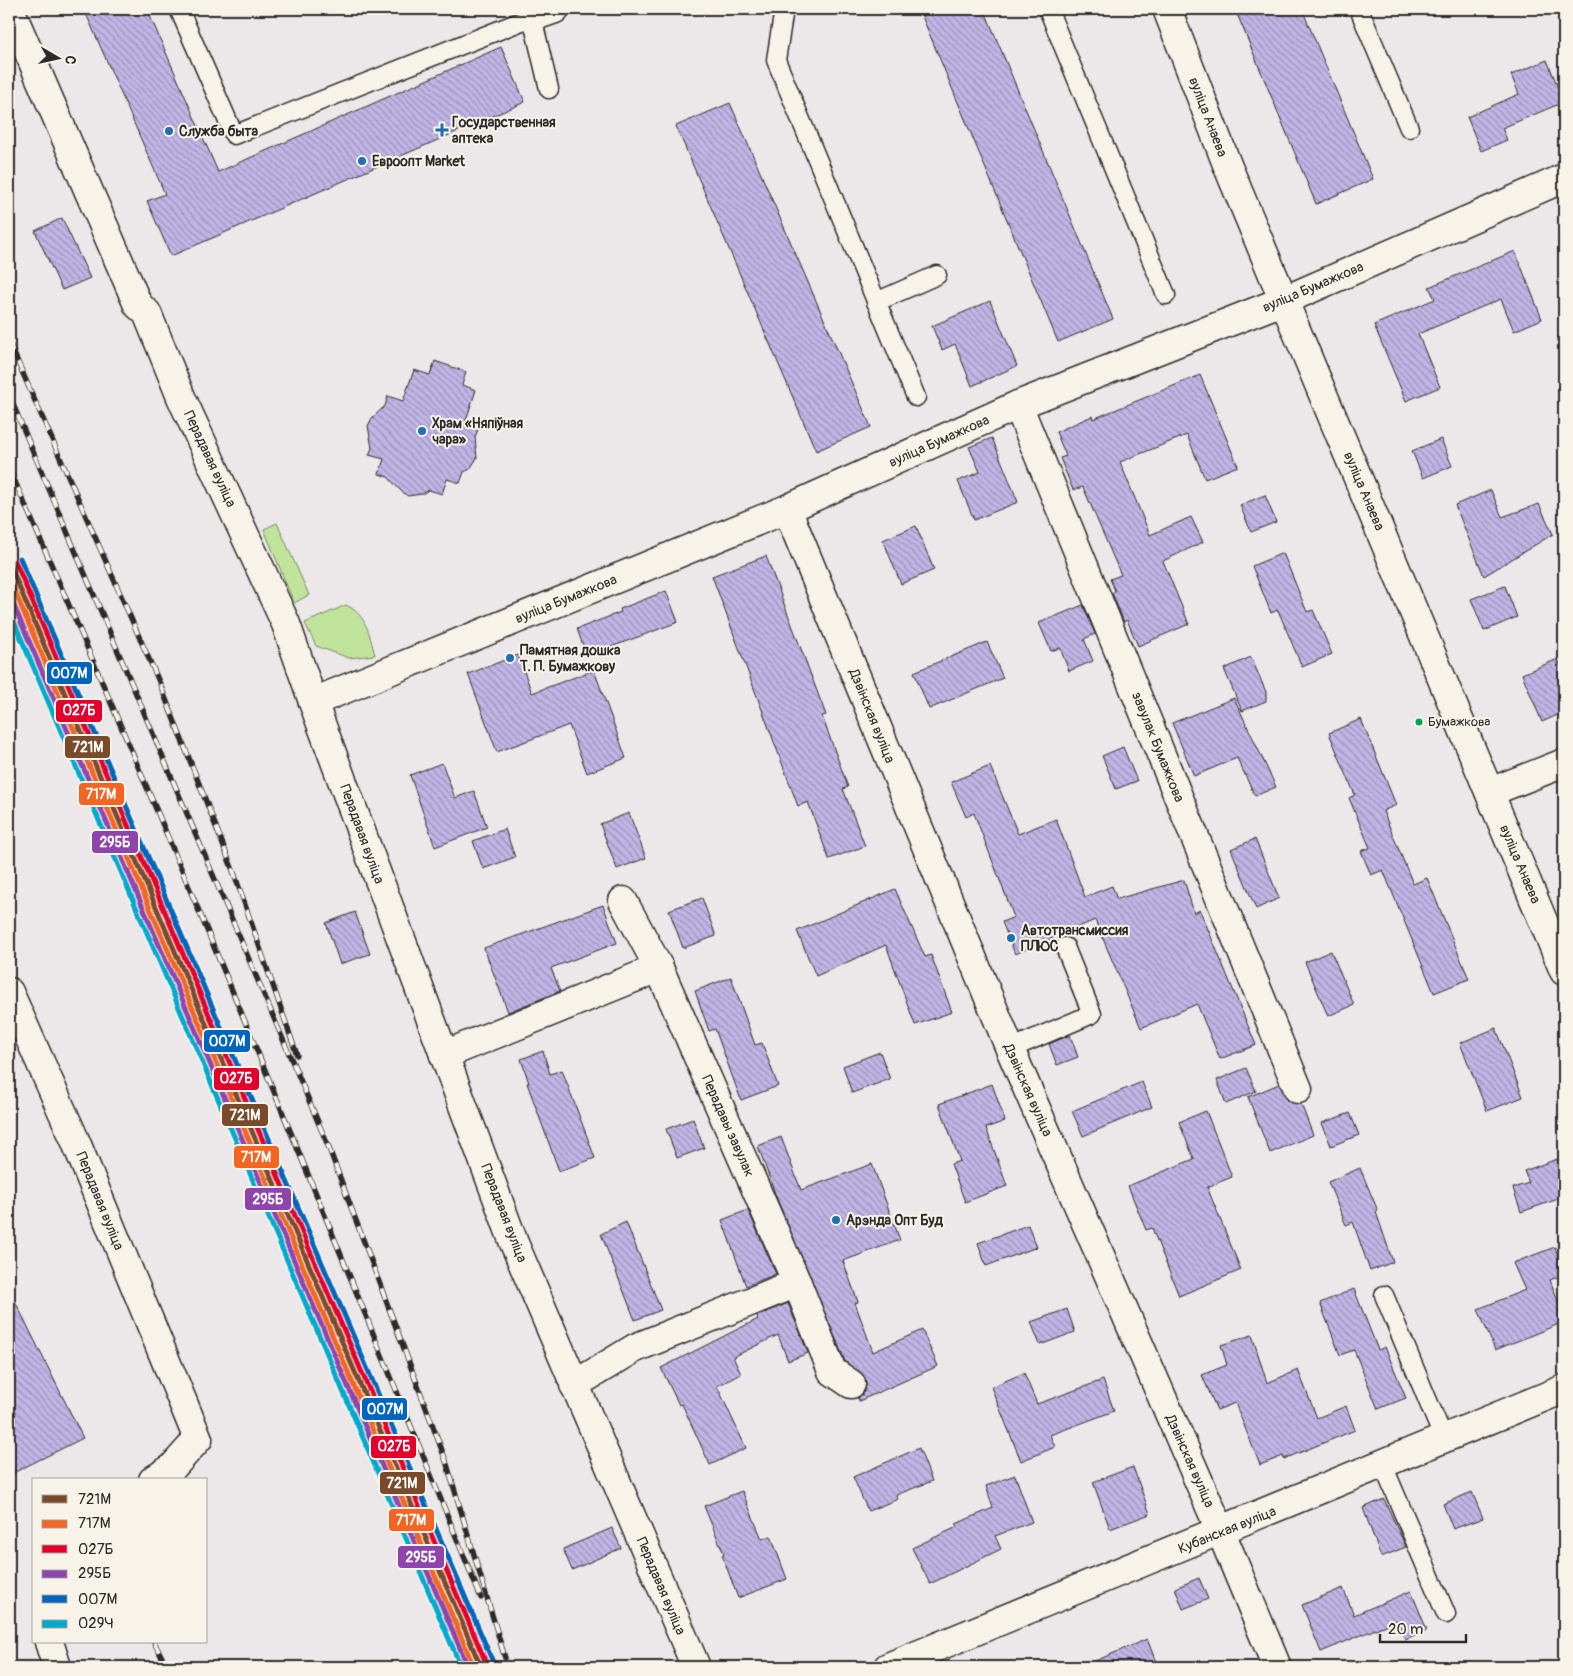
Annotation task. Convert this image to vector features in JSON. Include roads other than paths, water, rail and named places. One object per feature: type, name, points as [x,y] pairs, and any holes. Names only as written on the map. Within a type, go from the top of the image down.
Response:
[{"type":"street","name":"Перадавая вуліца","points":[[10,9],[138,305],[147,314],[181,396],[286,624],[313,702],[514,1243],[696,1667]]},
{"type":"street","name":"вуліца Анаева","points":[[1167,9],[1228,167],[1564,971]]},
{"type":"street","name":"вуліца Бумажкова","points":[[313,702],[787,509],[1018,405],[1285,300],[1564,178]]},
{"type":"street","name":"завулак Бумажкова","points":[[1018,405],[1298,1089]]},
{"type":"street","name":"Дзвінская вуліца","points":[[787,509],[1010,1049],[1221,1532],[1277,1667]]},
{"type":"street","points":[[1490,792],[1564,763]]},
{"type":"street","name":"Перадавы завулак","points":[[623,901],[659,968],[797,1283],[832,1371],[851,1384]]},
{"type":"street","points":[[444,1055],[659,968]]},
{"type":"street","name":"Перадавая вуліца","points":[[9,992],[75,1140],[198,1439],[172,1468],[156,1478]]},
{"type":"street","points":[[574,1385],[635,1348],[797,1283]]},
{"type":"street","name":"Кубанская вуліца","points":[[888,1667],[1221,1532],[1382,1465],[1443,1437],[1564,1389]]},
{"type":"street","points":[[51,1644],[57,1667]]},
{"type":"lane","points":[[179,9],[234,135],[544,13],[549,89]]},
{"type":"lane","points":[[784,9],[776,60],[916,397]]},
{"type":"lane","points":[[1048,9],[1166,295]]},
{"type":"lane","points":[[1359,9],[1409,128]]},
{"type":"lane","points":[[876,302],[937,275]]},
{"type":"lane","points":[[1010,1049],[1092,1014],[1065,947]]},
{"type":"lane","points":[[1384,1295],[1443,1437]]},
{"type":"lane","points":[[1382,1465],[1446,1614]]},
{"type":"railway","points":[[9,342],[160,684],[234,873],[297,1055]]},
{"type":"railway","points":[[9,395],[327,1143],[446,1461],[505,1658]]},
{"type":"railway","points":[[9,468],[190,890],[481,1598]]},
{"type":"railway","points":[[155,1644],[167,1667]]},
{"type":"place","name":"Государственная аптека","points":[[442,130]]},
{"type":"place","name":"Служба быта","points":[[169,131]]},
{"type":"place","name":"Евроопт Market","points":[[362,161]]},
{"type":"place","name":"Храм «Няпіўная чара»","points":[[422,431]]},
{"type":"place","name":"Памятная дошка Т. П. Бумажкову","points":[[510,658]]},
{"type":"place","name":"Бумажкова","points":[[1419,722]]},
{"type":"place","name":"Автотрансмиссия ПЛЮС","points":[[1011,938]]},
{"type":"place","name":"Арэнда Опт Буд","points":[[836,1220]]}]
